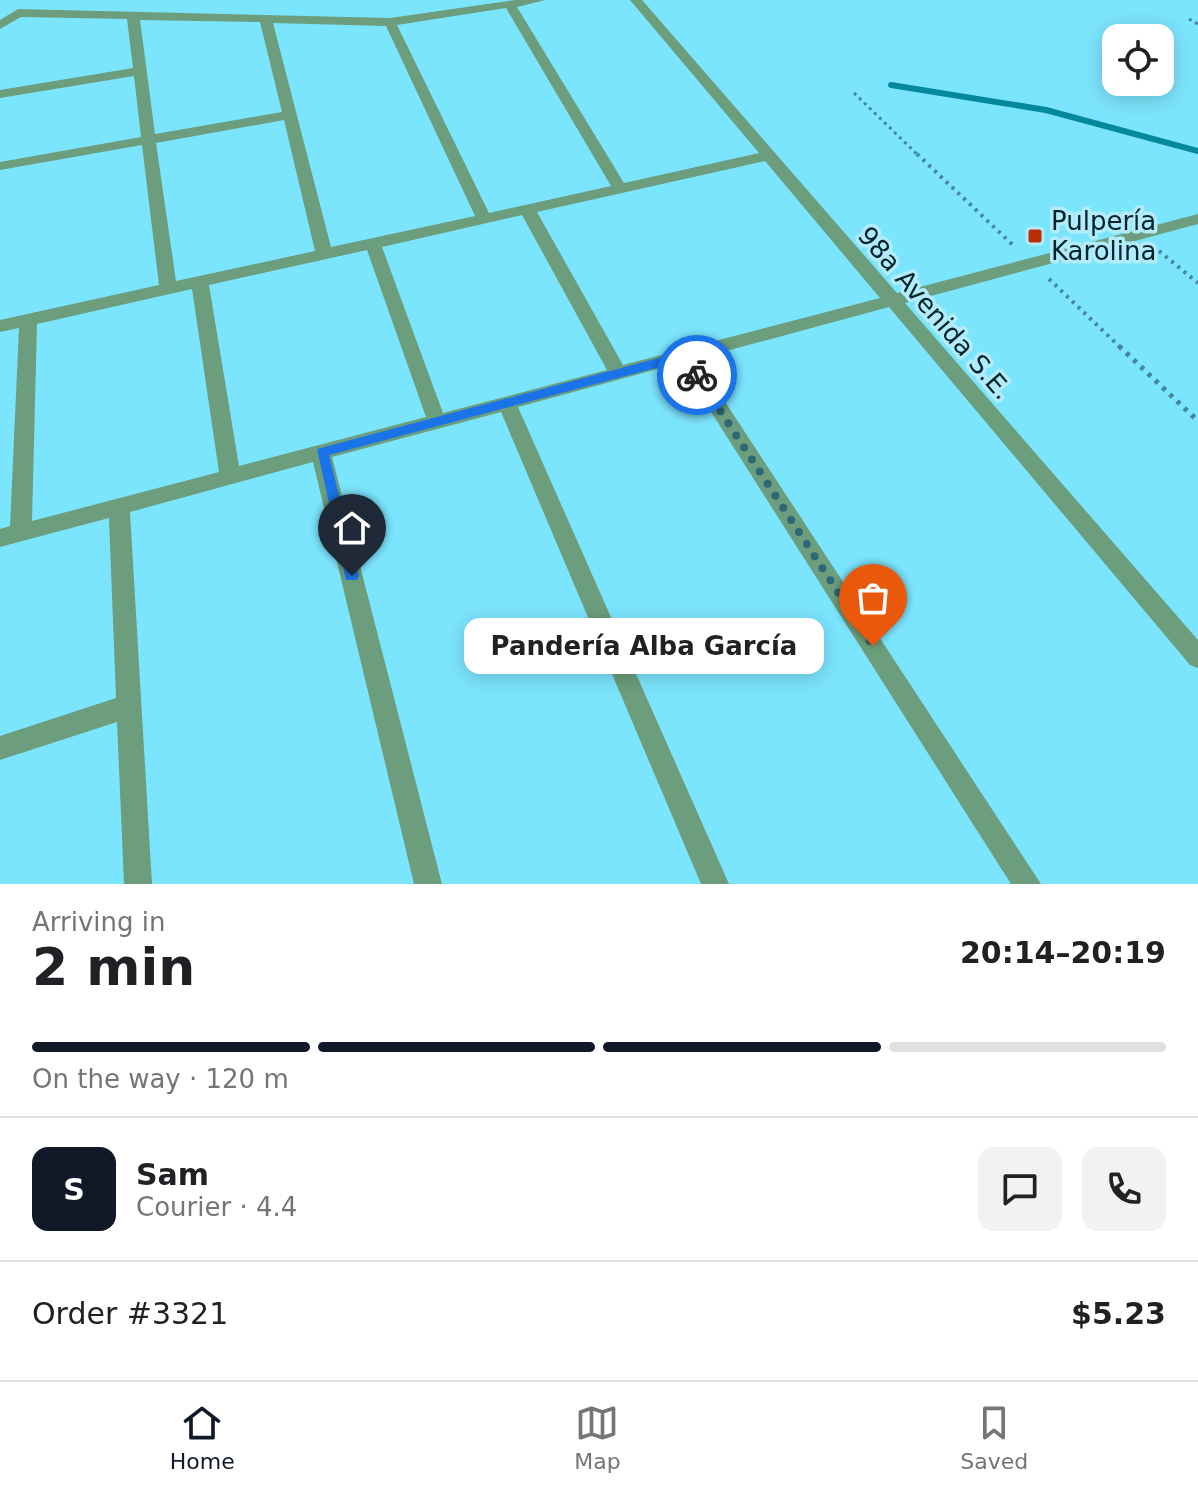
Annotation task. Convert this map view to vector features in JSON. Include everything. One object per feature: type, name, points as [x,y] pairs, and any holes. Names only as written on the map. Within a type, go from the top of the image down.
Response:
[{"type":"street","points":[[0,25],[18,13],[390,22],[539,0]]},
{"type":"street","name":"98a Avenida S.E.","points":[[636,0],[890,301],[1198,657]]},
{"type":"street","points":[[510,5],[620,189]]},
{"type":"street","points":[[133,16],[168,289]]},
{"type":"street","points":[[266,21],[324,254]]},
{"type":"street","points":[[390,22],[484,219]]},
{"type":"street","points":[[0,94],[140,71]]},
{"type":"street","points":[[0,166],[290,115]]},
{"type":"street","points":[[0,326],[767,156]]},
{"type":"street","points":[[527,209],[618,373]]},
{"type":"street","points":[[0,538],[1198,219]]},
{"type":"street","points":[[373,244],[437,422]]},
{"type":"street","points":[[200,282],[230,477]]},
{"type":"street","points":[[21,532],[28,320]]},
{"type":"street","points":[[685,356],[1027,884]]},
{"type":"street","points":[[507,403],[715,884]]},
{"type":"street","points":[[321,452],[428,884]]},
{"type":"street","points":[[119,506],[138,884]]},
{"type":"street","points":[[0,748],[129,706]]},
{"type":"path","points":[[1189,19],[1198,24]]},
{"type":"path","points":[[854,93],[1198,421]]},
{"type":"path","points":[[1139,235],[1198,283]]},
{"type":"waterway","points":[[891,85],[1046,110],[1198,151]]},
{"type":"way so far","points":[[697,375],[873,646]]},
{"type":"place","name":"Pulpería Karolina","points":[[1035,236]]},
{"type":"place","name":"Pandería Alba García","points":[[873,646]]},
{"type":"route","points":[[352,576],[321,452],[685,356],[697,375]]}]
